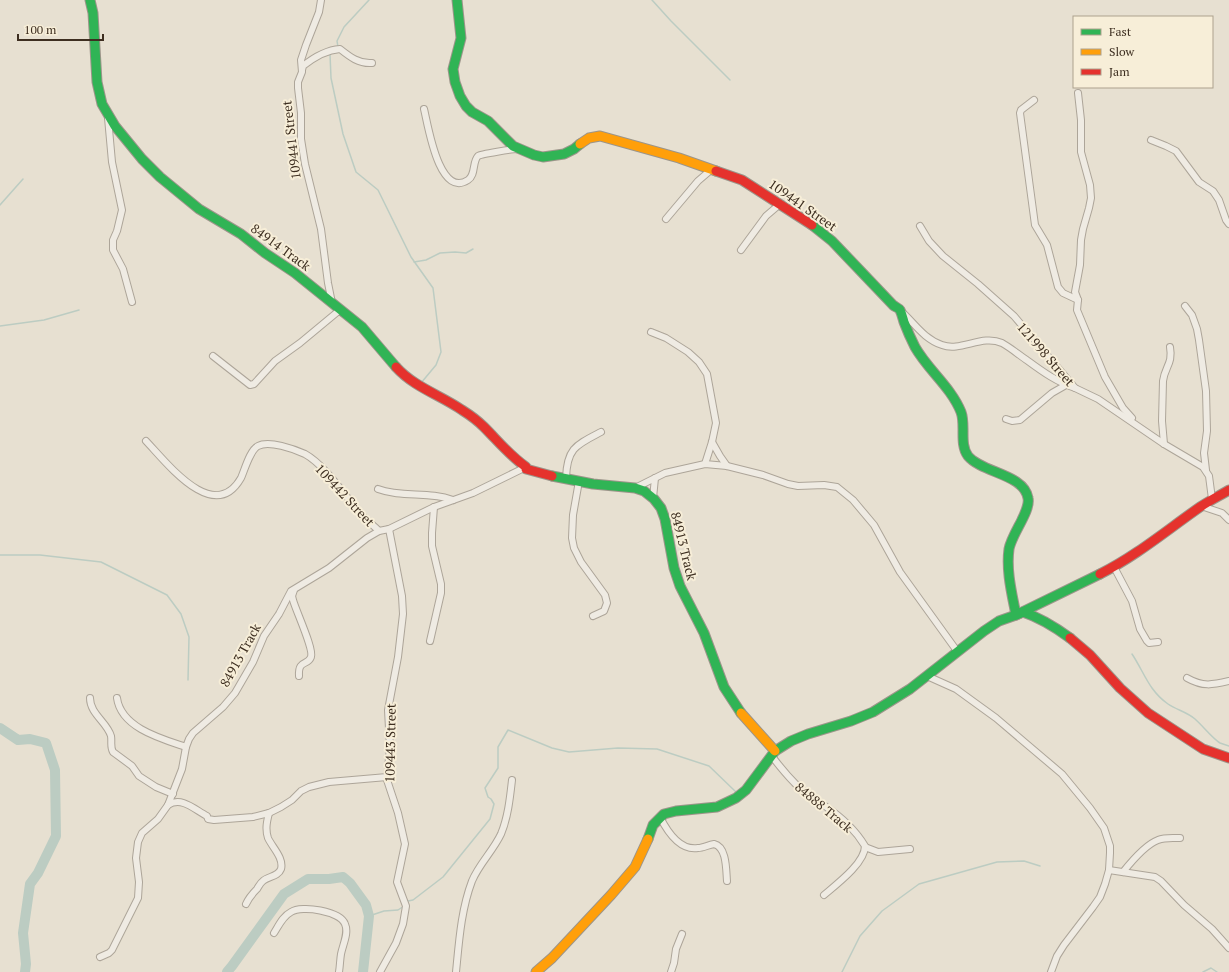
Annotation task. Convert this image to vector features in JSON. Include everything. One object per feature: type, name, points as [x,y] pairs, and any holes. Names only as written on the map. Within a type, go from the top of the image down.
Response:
[{"type":"street","name":"84914 Track","points":[[90,0],[99,96],[108,117],[137,154],[160,177],[199,209],[241,234],[341,309],[362,327],[405,377],[462,410],[483,426],[513,458],[529,469]]},
{"type":"street","name":"109441 Street","points":[[322,0],[319,12],[306,44],[298,88],[304,158],[321,229],[332,303]]},
{"type":"street","name":"109441 Street","points":[[457,0],[461,38],[453,69],[454,82],[466,106],[472,112],[488,121],[507,142],[518,149],[543,157],[564,154],[574,149],[584,140],[600,136],[646,148],[742,180],[819,230],[832,241],[893,305],[900,310]]},
{"type":"street","points":[[302,72],[303,66],[308,62],[332,50],[340,49],[347,56],[361,62],[372,63]]},
{"type":"street","points":[[1078,93],[1081,120],[1081,152],[1090,185],[1091,198],[1081,240],[1080,265],[1075,292],[1078,300],[1077,310],[1105,377],[1122,408],[1139,427]]},
{"type":"street","points":[[1034,100],[1021,110],[1020,114],[1035,225],[1047,245],[1060,291],[1078,300]]},
{"type":"street","points":[[424,109],[430,138],[440,167],[446,178],[451,182],[460,183],[470,179],[479,155],[508,149],[518,149]]},
{"type":"street","points":[[108,117],[112,162],[122,210],[118,231],[113,240],[113,250],[123,269],[132,302]]},
{"type":"street","points":[[1151,140],[1171,148],[1176,152],[1199,182],[1213,191],[1219,200],[1226,220],[1229,224]]},
{"type":"street","points":[[666,219],[698,180],[712,169]]},
{"type":"street","points":[[741,250],[766,216],[780,204]]},
{"type":"street","name":"121998 Street","points":[[920,226],[929,241],[943,256],[978,284],[1014,316],[1076,388],[1098,399],[1164,444],[1206,470]]},
{"type":"street","points":[[1185,306],[1194,319],[1200,340],[1206,391],[1207,431],[1204,453],[1212,499]]},
{"type":"street","points":[[213,356],[250,385],[254,384],[275,361],[300,343],[341,309]]},
{"type":"street","points":[[900,310],[918,330],[937,343],[946,346],[979,341],[994,341],[1001,343],[1047,375],[1066,385],[1076,388]]},
{"type":"street","points":[[900,310],[905,326],[918,351],[943,384],[960,410],[964,421],[964,447],[966,453],[975,462],[1007,477],[1022,486],[1027,492],[1029,498],[1028,505],[1013,534],[1009,547],[1011,585],[1016,615]]},
{"type":"street","points":[[651,332],[659,334],[675,343],[699,362],[709,382],[716,417],[716,428],[705,464]]},
{"type":"street","points":[[1164,444],[1162,421],[1163,381],[1172,356],[1170,347]]},
{"type":"street","points":[[1006,419],[1012,422],[1020,420],[1052,393],[1066,385]]},
{"type":"street","points":[[566,478],[568,460],[576,446],[601,432]]},
{"type":"street","name":"109442 Street","points":[[146,441],[181,477],[203,493],[211,495],[223,494],[231,489],[239,480],[252,453],[258,446],[270,444],[290,449],[312,459],[378,531]]},
{"type":"street","points":[[712,442],[727,466]]},
{"type":"street","points":[[529,469],[601,485],[637,487],[665,473],[705,464],[727,466],[798,486],[832,486],[844,492],[862,510],[874,525],[900,572],[957,651]]},
{"type":"street","name":"84913 Track","points":[[100,957],[105,956],[112,950],[138,898],[139,882],[136,858],[140,836],[144,829],[158,819],[168,805],[182,769],[186,747],[193,733],[223,707],[234,693],[253,662],[264,636],[292,591],[329,568],[378,531],[389,529],[434,507],[529,469]]},
{"type":"street","points":[[653,498],[655,478]]},
{"type":"street","points":[[579,481],[572,530],[574,548],[607,599],[604,612],[594,616]]},
{"type":"street","name":"84913 Track","points":[[637,487],[653,498],[661,510],[666,522],[680,588],[706,638],[724,686],[743,715],[773,753]]},
{"type":"street","points":[[378,489],[401,494],[441,496],[453,500]]},
{"type":"street","points":[[1016,615],[1114,566],[1172,528],[1201,506],[1229,490]]},
{"type":"street","points":[[1201,506],[1222,513],[1229,520]]},
{"type":"street","points":[[430,641],[441,593],[432,546],[434,507]]},
{"type":"street","name":"109443 Street","points":[[380,972],[396,943],[406,912],[405,902],[397,882],[405,844],[398,813],[388,785],[387,777],[390,747],[388,710],[398,657],[403,614],[402,596],[389,529]]},
{"type":"street","points":[[1114,566],[1132,601],[1144,636],[1149,643],[1158,642]]},
{"type":"street","points":[[299,676],[298,671],[300,666],[312,656],[293,600],[293,591],[300,585]]},
{"type":"street","points":[[536,972],[552,958],[635,867],[642,855],[653,825],[664,814],[717,806],[736,798],[746,790],[773,753],[791,741],[873,712],[910,689],[957,651],[999,620],[1023,612],[1035,616],[1056,627],[1090,655],[1120,688],[1153,717],[1203,749],[1229,758]]},
{"type":"street","points":[[926,676],[956,689],[976,702],[1062,774],[1090,808],[1104,828],[1110,846],[1109,870],[1100,897],[1064,945],[1057,956],[1051,972]]},
{"type":"street","points":[[1187,678],[1195,683],[1203,685],[1229,681]]},
{"type":"street","points":[[90,698],[91,707],[111,736],[113,752],[132,766],[139,776],[156,787],[173,794]]},
{"type":"street","points":[[117,698],[122,713],[138,727],[148,734],[186,747]]},
{"type":"street","name":"84888 Track","points":[[773,753],[789,777],[799,788],[813,799],[827,807],[853,830],[863,842],[865,847]]},
{"type":"street","points":[[168,805],[172,802],[181,802],[207,816],[208,819],[214,820],[253,817],[269,813],[292,800],[301,791],[309,787],[329,782],[387,777]]},
{"type":"street","points":[[456,972],[464,908],[473,880],[500,835],[504,825],[510,803],[512,780]]},
{"type":"street","points":[[246,904],[249,896],[263,880],[277,874],[281,866],[279,858],[268,838],[267,822],[269,813]]},
{"type":"street","points":[[660,817],[670,835],[678,842],[692,848],[714,844],[720,847],[724,856],[727,881]]},
{"type":"street","points":[[1124,872],[1135,858],[1156,841],[1167,838],[1180,838]]},
{"type":"street","points":[[824,895],[843,879],[860,861],[864,854],[865,847],[878,852],[910,849]]},
{"type":"street","points":[[1109,870],[1155,877],[1212,929],[1229,948]]},
{"type":"street","points":[[274,933],[287,915],[302,908],[336,915],[343,920],[346,925],[339,972]]},
{"type":"street","points":[[671,972],[676,949],[682,934]]},
{"type":"waterway","points":[[338,47],[337,41],[344,27],[369,0]]},
{"type":"waterway","points":[[652,0],[730,80]]},
{"type":"waterway","points":[[330,54],[331,78],[343,134],[356,172],[378,190],[411,257],[433,288],[441,352],[436,365],[421,383]]},
{"type":"waterway","points":[[0,205],[23,179]]},
{"type":"waterway","points":[[414,262],[426,260],[440,253],[466,253],[473,249]]},
{"type":"waterway","points":[[0,326],[44,320],[79,310]]},
{"type":"waterway","points":[[0,555],[40,555],[101,562],[167,595],[181,614],[189,637],[188,680]]},
{"type":"waterway","points":[[1132,654],[1151,687],[1161,699],[1192,717],[1217,741],[1229,746]]},
{"type":"waterway","points":[[0,728],[18,740],[30,739],[46,743],[55,770],[56,836],[38,873],[30,884],[23,933],[26,964],[25,972]]},
{"type":"waterway","points":[[408,901],[413,900],[443,877],[490,819],[494,804],[488,797],[485,788],[498,768],[498,747],[508,730],[552,748],[569,752],[618,748],[657,749],[709,766],[736,792]]},
{"type":"waterway","points":[[842,972],[860,936],[882,911],[919,884],[997,862],[1024,861],[1040,866]]},
{"type":"waterway","points":[[227,972],[284,894],[308,879],[343,877],[350,883],[366,905],[369,916],[363,972]]},
{"type":"waterway","points":[[369,916],[384,911],[398,910],[404,906]]},
{"type":"waterway","points":[[1203,972],[1211,968],[1217,972]]},
{"type":"traffic: fast","points":[[90,0],[93,13],[97,82],[102,104],[115,126],[142,159],[160,177],[199,209],[241,234],[265,253],[295,273],[362,327],[396,367]]},
{"type":"traffic: fast","points":[[457,0],[461,38],[453,69],[455,82],[460,96],[466,106],[472,112],[488,121],[513,146],[534,155],[543,157],[564,154],[580,144]]},
{"type":"traffic: fast","points":[[812,225],[832,241],[893,305],[900,310],[906,328],[915,347],[957,403],[961,412],[963,423],[963,440],[965,451],[968,456],[974,462],[1011,479],[1025,490],[1028,498],[1027,509],[1011,543],[1008,557],[1010,582],[1016,615],[1023,612],[1036,617],[1070,638]]},
{"type":"traffic: fast","points":[[552,476],[593,484],[635,488],[644,491],[654,499],[661,508],[665,519],[674,568],[680,586],[704,633],[724,687],[741,713]]},
{"type":"traffic: fast","points":[[648,839],[653,825],[664,814],[676,811],[717,807],[736,798],[746,790],[775,751],[791,741],[873,712],[910,689],[999,621],[1016,615],[1100,574]]},
{"type":"traffic: slow","points":[[580,144],[589,138],[600,136],[679,158],[716,171]]},
{"type":"traffic: slow","points":[[741,713],[775,751]]},
{"type":"traffic: slow","points":[[536,972],[552,958],[635,867],[648,839]]},
{"type":"traffic: jam","points":[[716,171],[742,180],[812,225]]},
{"type":"traffic: jam","points":[[396,367],[411,380],[474,418],[509,453],[526,467],[526,469],[552,476]]},
{"type":"traffic: jam","points":[[1100,574],[1126,559],[1200,507],[1229,490]]},
{"type":"traffic: jam","points":[[1070,638],[1090,655],[1120,688],[1148,713],[1203,749],[1229,758]]}]
